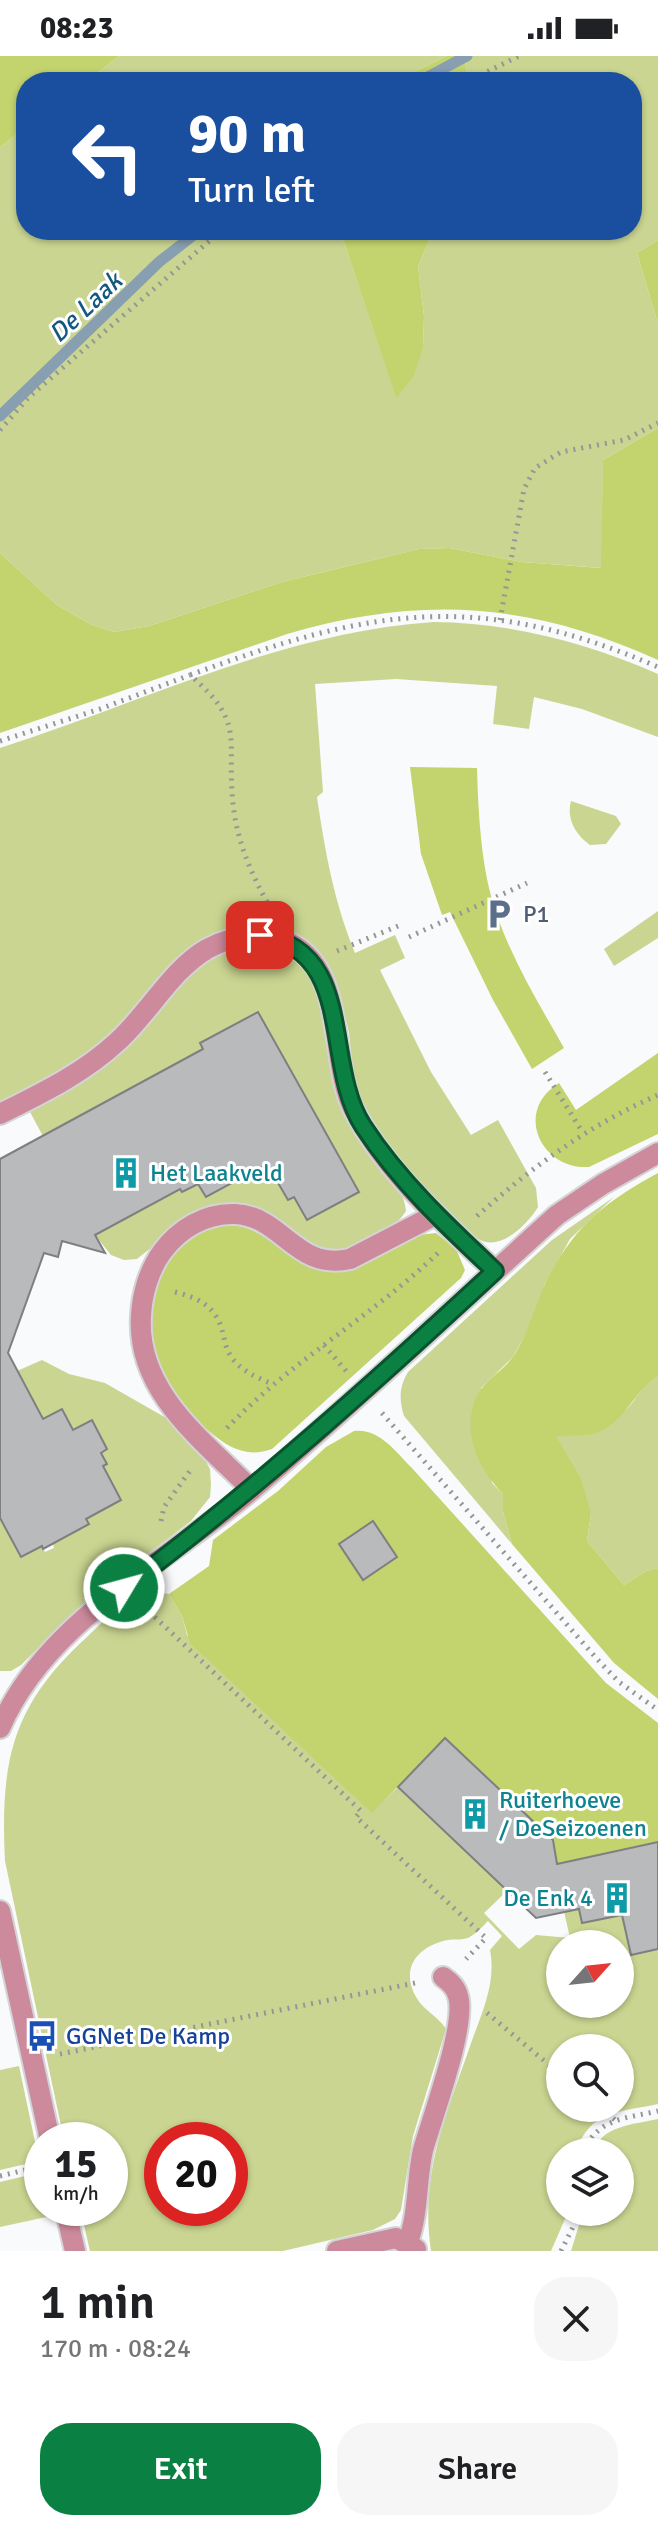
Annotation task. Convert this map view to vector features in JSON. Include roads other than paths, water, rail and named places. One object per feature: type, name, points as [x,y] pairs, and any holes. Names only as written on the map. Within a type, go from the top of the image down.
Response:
[{"type":"lane","points":[[0,1114],[60,1083],[104,1054],[186,965],[204,951],[243,935],[275,938],[292,944],[311,962],[330,1000],[341,1071],[354,1110],[385,1155],[435,1215],[495,1271]]},
{"type":"lane","points":[[0,1728],[26,1679],[68,1636],[124,1588],[252,1490],[572,1204],[658,1153]]},
{"type":"lane","points":[[252,1490],[175,1412],[149,1371],[140,1324],[147,1284],[160,1255],[172,1240],[197,1222],[225,1214],[250,1216],[271,1227],[312,1257],[336,1261],[350,1259],[435,1215]]},
{"type":"lane","points":[[0,1911],[6,1972],[32,2060],[46,2122]]},
{"type":"lane","points":[[337,2251],[396,2238],[413,2246],[423,2150],[460,2020],[459,1997],[448,1981]]},
{"type":"lane","points":[[69,2226],[75,2251]]},
{"type":"waterway","name":"De Laak","points":[[437,72],[467,56]]},
{"type":"waterway","name":"De Laak","points":[[0,416],[159,262],[187,240]]},
{"type":"place","name":"P1","points":[[499,914]]},
{"type":"place","name":"Het Laakveld","points":[[126,1173]]},
{"type":"place","name":"Ruiterhoeve / DeSeizoenen","points":[[475,1814]]},
{"type":"place","name":"De Enk 4","points":[[617,1898]]},
{"type":"place","name":"GGNet De Kamp","points":[[42,2036]]}]
